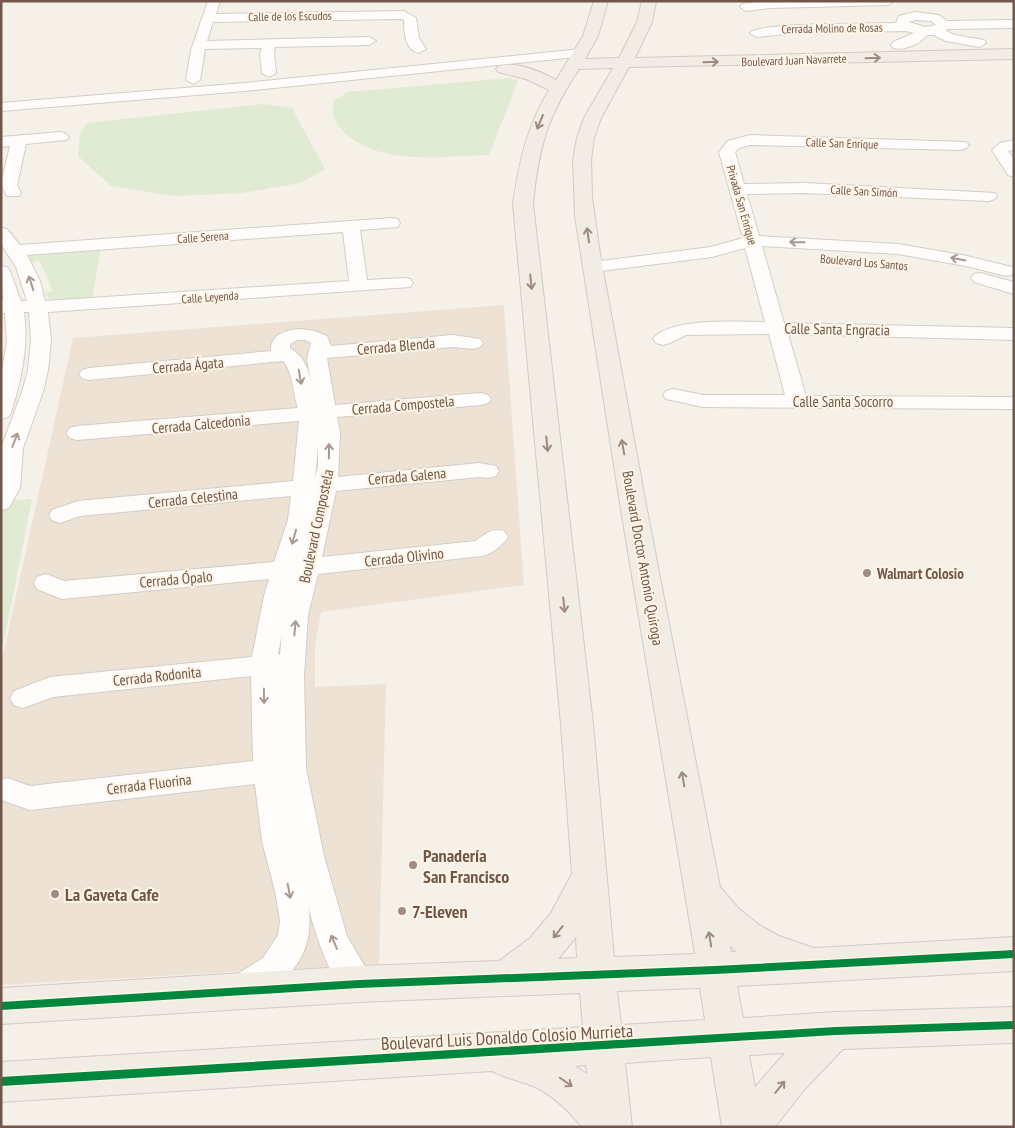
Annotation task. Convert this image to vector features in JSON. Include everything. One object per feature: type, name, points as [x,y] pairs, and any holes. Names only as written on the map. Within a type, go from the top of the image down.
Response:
[{"type":"main road","points":[[601,1],[595,24],[578,58],[544,112],[530,147],[523,204],[577,724],[597,975],[612,1127]]},
{"type":"main road","name":"Boulevard Doctor Antonio Quiroga","points":[[649,1],[648,14],[655,52],[610,87],[588,131],[582,155],[582,185],[593,266],[742,1127]]},
{"type":"main road","name":"Boulevard Juan Navarrete","points":[[578,58],[695,50],[1014,42]]},
{"type":"main road","points":[[610,87],[644,70],[655,52]]},
{"type":"main road","name":"Boulevard Juan Navarrete","points":[[655,52],[1014,54]]},
{"type":"main road","points":[[504,70],[527,72],[544,79],[558,88]]},
{"type":"main road","points":[[506,979],[543,950],[564,924],[589,874]]},
{"type":"main road","points":[[703,893],[728,924],[751,942],[783,955],[823,964]]},
{"type":"main road","points":[[1,1006],[359,984],[715,970],[1014,954]]},
{"type":"main road","name":"Boulevard Luis Donaldo Colosio Murrieta","points":[[1,1082],[835,1031],[1014,1025]]},
{"type":"main road","points":[[751,1127],[781,1085],[805,1058],[835,1031]]},
{"type":"main road","points":[[488,1053],[557,1075],[583,1096],[607,1127]]},
{"type":"street","points":[[193,80],[193,68],[214,1]]},
{"type":"street","points":[[878,1],[899,15]]},
{"type":"street","points":[[746,7],[770,4],[878,1],[920,30],[1014,24]]},
{"type":"street","points":[[862,2],[899,15],[934,18],[940,28],[938,34],[979,43]]},
{"type":"street","points":[[347,76],[363,59],[365,9]]},
{"type":"street","name":"Calle de los Escudos","points":[[209,18],[365,9],[408,16],[410,18],[411,37],[413,43],[419,49]]},
{"type":"street","name":"Cerrada Molino de Rosas","points":[[757,33],[899,15]]},
{"type":"street","points":[[898,45],[919,37],[920,30]]},
{"type":"street","points":[[200,45],[363,41]]},
{"type":"street","points":[[268,73],[267,53],[270,43]]},
{"type":"street","points":[[1,107],[164,99],[504,70],[578,58]]},
{"type":"street","points":[[1,117],[347,76],[578,58]]},
{"type":"street","points":[[363,59],[383,73]]},
{"type":"street","points":[[1,142],[61,137]]},
{"type":"street","name":"Calle San Enrique","points":[[727,152],[729,147],[735,143],[750,140],[961,145]]},
{"type":"street","points":[[13,193],[9,185],[19,141]]},
{"type":"street","points":[[1007,146],[1001,152],[1014,172]]},
{"type":"street","name":"Privada San Enrique","points":[[727,152],[797,401]]},
{"type":"street","name":"Calle San Simón","points":[[738,188],[804,188],[989,196]]},
{"type":"street","name":"Calle Serena","points":[[6,241],[392,223]]},
{"type":"street","points":[[351,226],[359,286]]},
{"type":"street","points":[[1,503],[10,490],[12,479],[6,466],[28,406],[40,363],[38,306],[24,265],[6,241]]},
{"type":"street","name":"Boulevard Los Santos","points":[[593,266],[712,252],[755,249],[1008,278]]},
{"type":"street","points":[[1,271],[12,293],[8,306],[17,345],[8,367],[1,413]]},
{"type":"street","name":"Calle Leyenda","points":[[8,306],[73,306],[404,283]]},
{"type":"street","name":"Calle Santa Engracia","points":[[663,339],[682,330],[776,328],[1014,334]]},
{"type":"street","name":"Boulevard Compostela","points":[[318,413],[303,395],[298,368],[293,360],[280,350],[281,342],[286,338],[302,334],[310,335],[320,340],[321,346],[317,359],[318,413],[314,486],[298,520],[296,615],[280,769],[277,842],[296,858],[345,965],[359,984]]},
{"type":"street","name":"Cerrada Blenda","points":[[318,353],[453,341],[472,343]]},
{"type":"street","name":"Cerrada Ágata","points":[[89,374],[287,355]]},
{"type":"street","points":[[8,367],[40,363]]},
{"type":"street","name":"Calle Santa Socorro","points":[[673,395],[703,401],[1014,402]]},
{"type":"street","name":"Cerrada Compostela","points":[[318,413],[481,398]]},
{"type":"street","name":"Cerrada Calcedonia","points":[[77,433],[318,413]]},
{"type":"street","name":"Cerrada Galena","points":[[314,486],[479,470],[488,471]]},
{"type":"street","name":"Cerrada Celestina","points":[[60,515],[78,509],[314,486]]},
{"type":"street","name":"Cerrada Olivino","points":[[296,568],[482,548],[496,537]]},
{"type":"street","name":"Boulevard Compostela","points":[[280,769],[264,664],[276,596],[296,568]]},
{"type":"street","name":"Cerrada Ópalo","points":[[46,583],[62,590],[296,568]]},
{"type":"street","name":"Cerrada Rodonita","points":[[23,698],[50,687],[264,664],[292,664]]},
{"type":"street","name":"Cerrada Fluorina","points":[[7,790],[30,798],[280,769]]},
{"type":"street","name":"Boulevard Compostela","points":[[239,992],[274,969],[289,949],[294,935],[296,858]]},
{"type":"shaded area","points":[[504,305],[524,585],[321,612],[315,646],[315,687],[386,684],[379,964],[1,985],[1,664],[73,338]]},
{"type":"green space","points":[[510,78],[518,81],[489,155],[413,157],[394,155],[359,143],[344,132],[333,114],[334,101],[348,92]]},
{"type":"green space","points":[[263,104],[292,108],[325,169],[300,183],[242,193],[175,196],[111,186],[78,156],[80,134],[87,123]]},
{"type":"green space","points":[[101,247],[92,299],[48,299],[46,292],[53,291],[39,260],[32,262],[28,254]]},
{"type":"green space","points":[[32,499],[1,656],[1,510],[10,500]]},
{"type":"cycle path","points":[[1,1006],[359,984],[715,970],[1014,954]]},
{"type":"cycle path","points":[[1,1082],[835,1031],[1014,1025]]},
{"type":"place","name":"Walmart Colosio","points":[[867,573]]},
{"type":"place","name":"Panadería San Francisco","points":[[413,865]]},
{"type":"place","name":"La Gaveta Cafe","points":[[55,894]]},
{"type":"place","name":"7-Eleven","points":[[402,911]]}]
